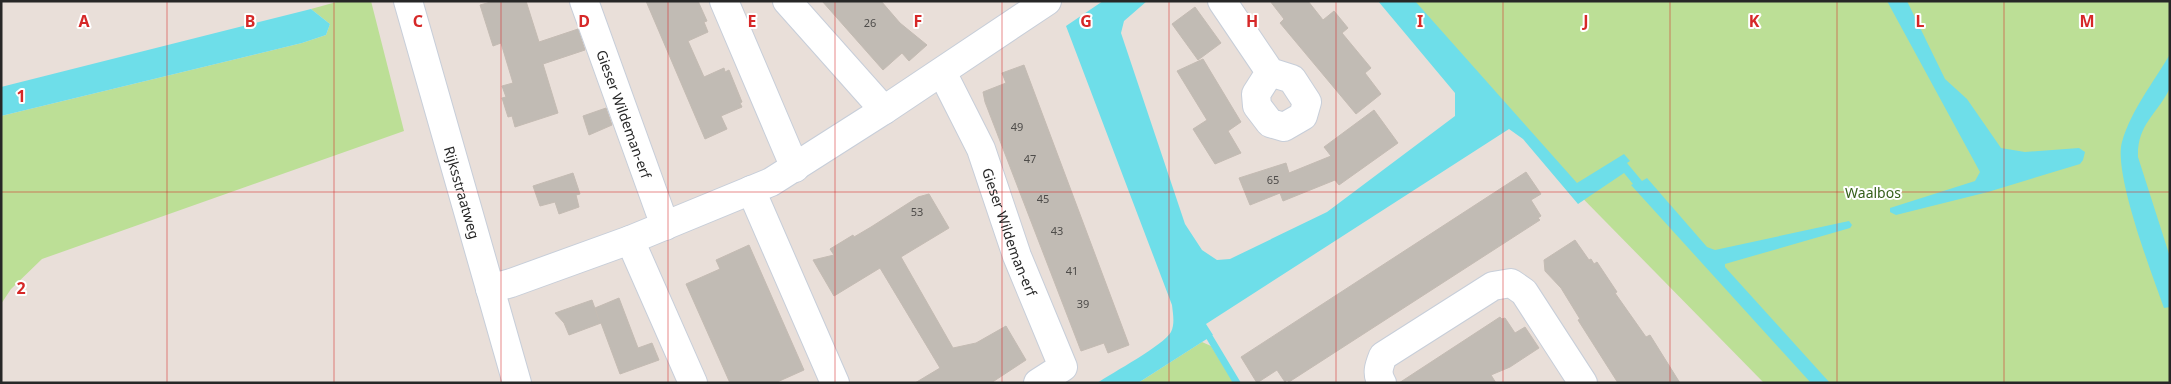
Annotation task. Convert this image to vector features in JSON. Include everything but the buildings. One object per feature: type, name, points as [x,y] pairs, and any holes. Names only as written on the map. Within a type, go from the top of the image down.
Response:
[{"type":"street","name":"Rijksstraatweg","points":[[408,1],[517,383]]},
{"type":"street","name":"Gieser Wildeman-erf","points":[[584,1],[665,226]]},
{"type":"street","points":[[724,1],[795,168]]},
{"type":"street","points":[[787,1],[884,110]]},
{"type":"street","points":[[490,289],[630,240],[751,190],[795,168],[1047,1]]},
{"type":"street","points":[[1222,1],[1270,72]]},
{"type":"street","name":"Gieser Wildeman-erf","points":[[942,72],[981,149],[1017,256],[1063,367],[1038,383]]},
{"type":"street","points":[[751,190],[835,383]]},
{"type":"street","points":[[630,240],[693,383]]},
{"type":"street","points":[[1382,383],[1379,377],[1378,366],[1383,356],[1493,286],[1511,283],[1524,292],[1583,383]]},
{"type":"green space","points":[[340,1],[371,1],[404,131],[42,259],[11,289],[1,304],[1,116],[302,43],[326,35],[330,24],[311,9]]},
{"type":"green space","name":"Waalbos","points":[[1389,1],[2170,1],[2170,383],[1764,383]]},
{"type":"green space","points":[[1202,342],[1211,346],[1234,383],[1138,383]]},
{"type":"water","points":[[1103,1],[1147,1],[1124,21],[1121,33],[1185,224],[1202,250],[1217,260],[1230,259],[1327,212],[1455,116],[1455,93],[1378,1],[1415,1],[1577,183],[1624,154],[1630,161],[1627,163],[1642,181],[1647,178],[1707,247],[1715,250],[1849,221],[1852,225],[1850,228],[1725,264],[1725,267],[1830,383],[1811,383],[1631,185],[1633,184],[1624,173],[1578,204],[1523,139],[1509,129],[1206,324],[1213,335],[1138,383],[1097,383],[1159,344],[1171,332],[1173,322],[1172,305],[1066,26]]},
{"type":"water","points":[[1887,1],[1907,1],[1945,79],[1967,99],[2001,148],[2025,152],[2079,148],[2085,152],[2080,164],[1988,192],[1896,215],[1890,212],[1890,208],[1975,181],[1980,172]]},
{"type":"water","points":[[311,9],[330,24],[326,35],[302,43],[1,116],[1,87]]},
{"type":"water","points":[[2170,54],[2169,90],[2144,128],[2138,157],[2170,257],[2170,307],[2164,308],[2135,224],[2123,176],[2121,157],[2122,142],[2131,119],[2143,96]]},
{"type":"waterway","points":[[1210,338],[1237,383]]}]
